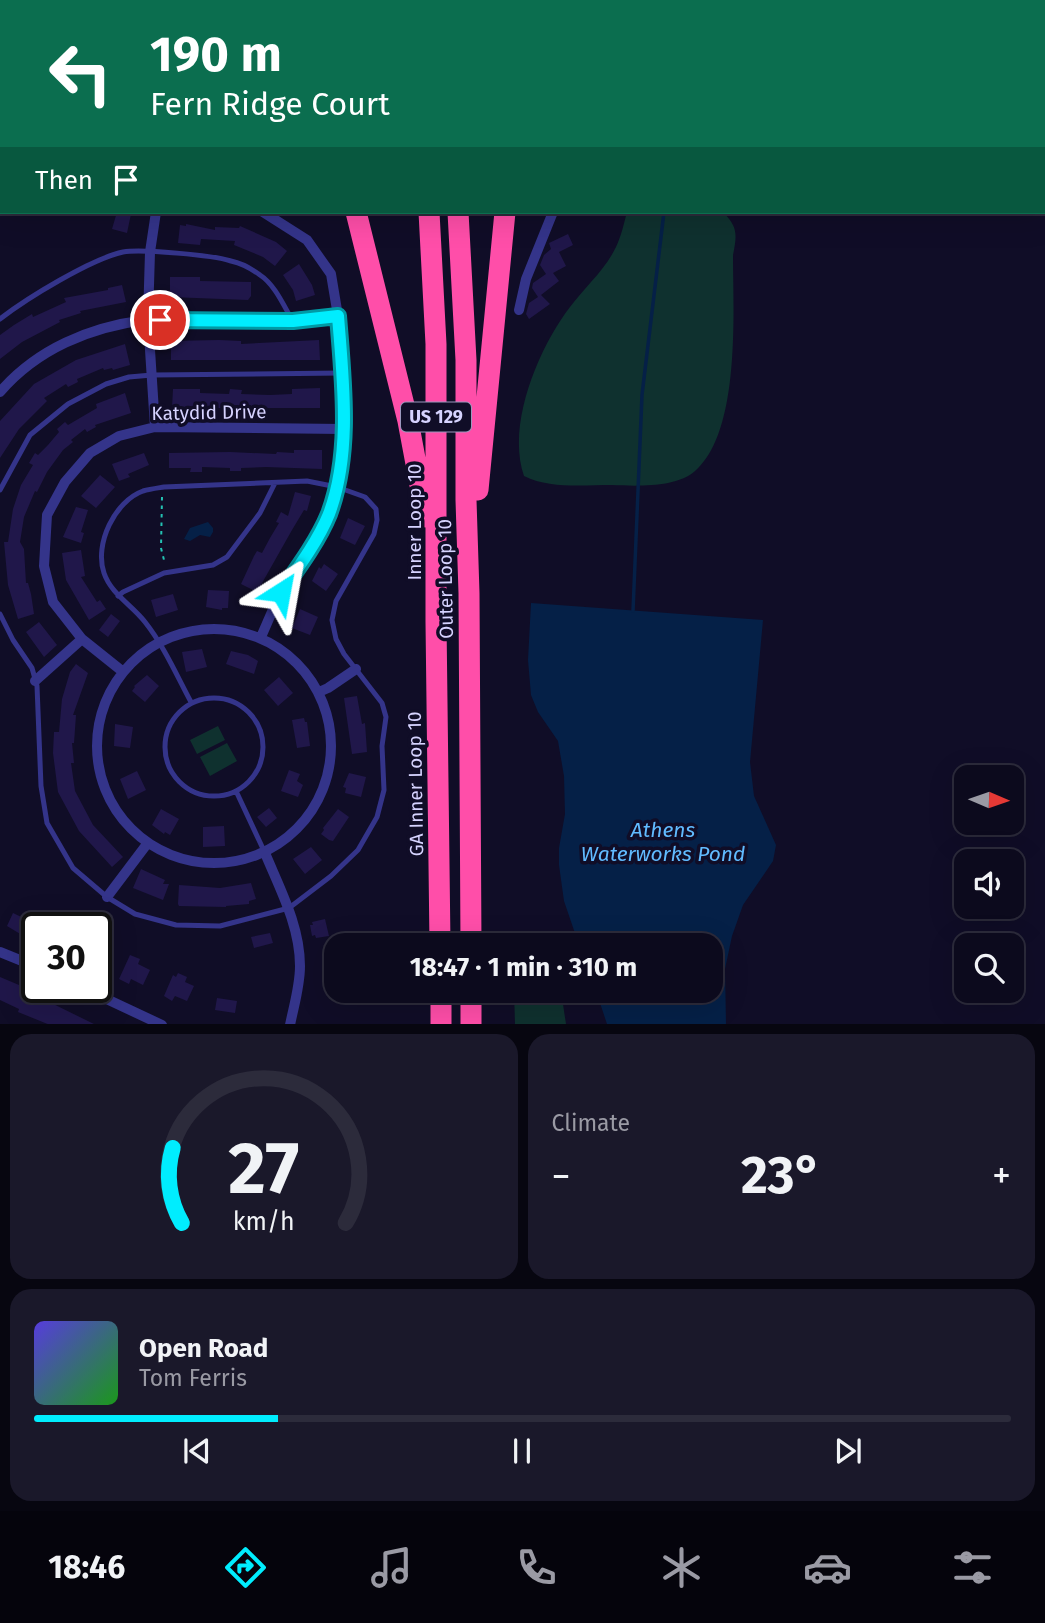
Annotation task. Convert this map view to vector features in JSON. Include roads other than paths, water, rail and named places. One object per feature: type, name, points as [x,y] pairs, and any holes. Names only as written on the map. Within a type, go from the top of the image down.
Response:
[{"type":"highway","points":[[356,214],[421,479],[436,622]]},
{"type":"highway","name":"Inner Loop 10","points":[[429,214],[436,344],[436,622]]},
{"type":"highway","name":"Outer Loop 10","points":[[458,214],[466,360],[471,933]]},
{"type":"highway","points":[[470,593],[505,214]]},
{"type":"highway","name":"GA Inner Loop 10","points":[[436,622],[440,933]]},
{"type":"highway","points":[[441,1003],[441,1024]]},
{"type":"highway","points":[[471,1003],[471,1024]]},
{"type":"street","points":[[155,427],[148,320],[150,252],[156,214]]},
{"type":"street","points":[[261,637],[281,592],[328,516],[341,474],[344,429],[338,316],[331,274],[307,240],[266,214]]},
{"type":"street","points":[[519,310],[526,279],[552,214]]},
{"type":"street","points":[[0,391],[14,375],[57,345],[100,329],[148,320],[293,321],[338,316]]},
{"type":"street","name":"Katydid Drive","points":[[122,671],[82,639],[53,602],[44,566],[47,515],[65,482],[90,453],[119,436],[155,427],[344,429]]},
{"type":"street","points":[[227,628],[261,637],[279,647],[302,667],[319,692],[330,728],[330,765],[318,801],[296,831],[265,853],[230,863],[195,863],[161,852],[147,844],[123,822],[106,794],[97,763],[97,730],[106,699],[122,671],[139,654],[158,641],[191,630],[227,628]]},
{"type":"street","points":[[35,681],[82,639]]},
{"type":"street","points":[[319,692],[356,668]]},
{"type":"street","points":[[107,897],[147,844]]},
{"type":"street","points":[[265,853],[289,908],[300,965],[298,992],[289,1024]]},
{"type":"street","points":[[0,952],[21,961]]},
{"type":"street","points":[[112,1001],[162,1024]]},
{"type":"lane","points":[[0,319],[19,305],[102,259],[125,252],[150,252],[232,261],[261,276],[280,298],[293,321]]},
{"type":"lane","points":[[0,490],[30,435],[68,404],[106,384],[129,377],[152,375],[342,373]]},
{"type":"lane","points":[[0,614],[32,668],[41,786],[47,823],[73,868],[107,897],[135,914],[176,925],[219,926],[289,908],[331,876],[358,850],[377,817],[384,790],[382,746],[386,717],[382,703],[336,639],[332,621],[336,601],[374,534],[376,509],[365,497],[337,487],[307,481],[164,487],[141,492],[121,507],[108,527],[102,550],[104,572],[118,596],[145,621],[191,702]]},
{"type":"lane","points":[[118,596],[166,572],[213,565],[227,557],[260,513],[275,483]]},
{"type":"lane","points":[[206,697],[222,697],[249,711],[258,724],[263,739],[263,755],[258,769],[248,782],[236,791],[219,796],[202,795],[186,788],[170,769],[164,744],[168,727],[177,713],[191,702],[206,697]]},
{"type":"lane","points":[[236,791],[265,853]]},
{"type":"water","points":[[208,522],[213,528],[210,537],[200,535],[190,541],[184,539],[190,528]]},
{"type":"water","name":"Athens Waterworks Pond","points":[[531,603],[763,620],[750,762],[754,796],[776,845],[773,861],[743,905],[732,936],[725,969],[726,1024],[607,1024],[600,1003],[723,1003],[723,933],[575,933],[564,901],[559,865],[565,814],[564,776],[558,741],[538,712],[531,695],[528,660]]},
{"type":"waterway","points":[[633,611],[642,395],[664,214]]}]
